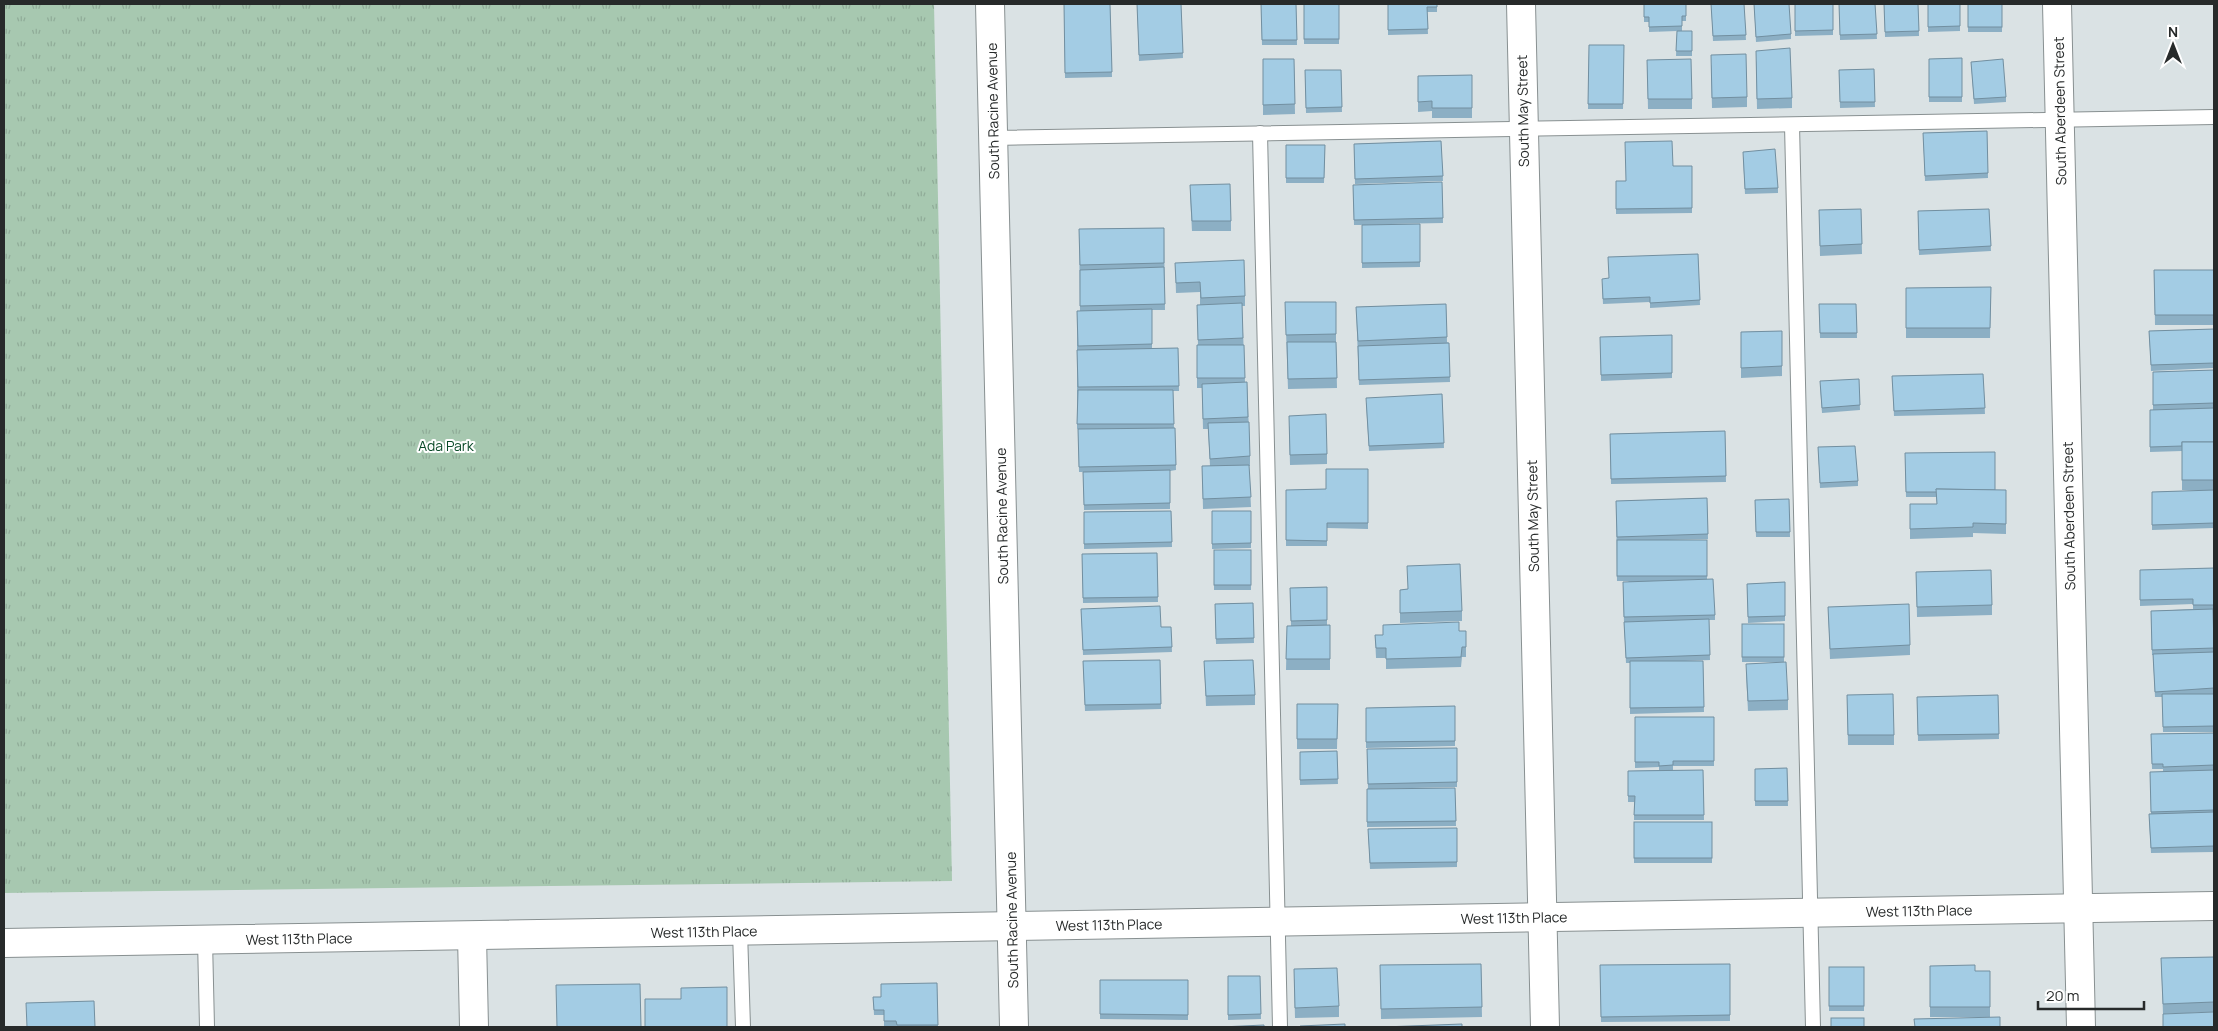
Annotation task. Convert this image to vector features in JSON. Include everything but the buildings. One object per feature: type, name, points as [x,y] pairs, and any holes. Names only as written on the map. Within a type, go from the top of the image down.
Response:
[{"type":"street","name":"South Racine Avenue","points":[[990,4],[1014,1027]]},
{"type":"street","name":"South May Street","points":[[1520,4],[1545,1027]]},
{"type":"street","name":"South Aberdeen Street","points":[[2057,4],[2081,1027]]},
{"type":"street","name":"West 113th Place","points":[[4,943],[2214,906]]},
{"type":"street","points":[[472,936],[474,1027]]},
{"type":"lane","points":[[993,138],[2214,117]]},
{"type":"lane","points":[[1792,125],[1813,1027]]},
{"type":"lane","points":[[1260,133],[1280,1027]]},
{"type":"lane","points":[[740,931],[743,1027]]},
{"type":"lane","points":[[204,940],[207,1027]]},
{"type":"green space","name":"Ada Park","points":[[4,4],[934,4],[952,881],[4,893]]}]
